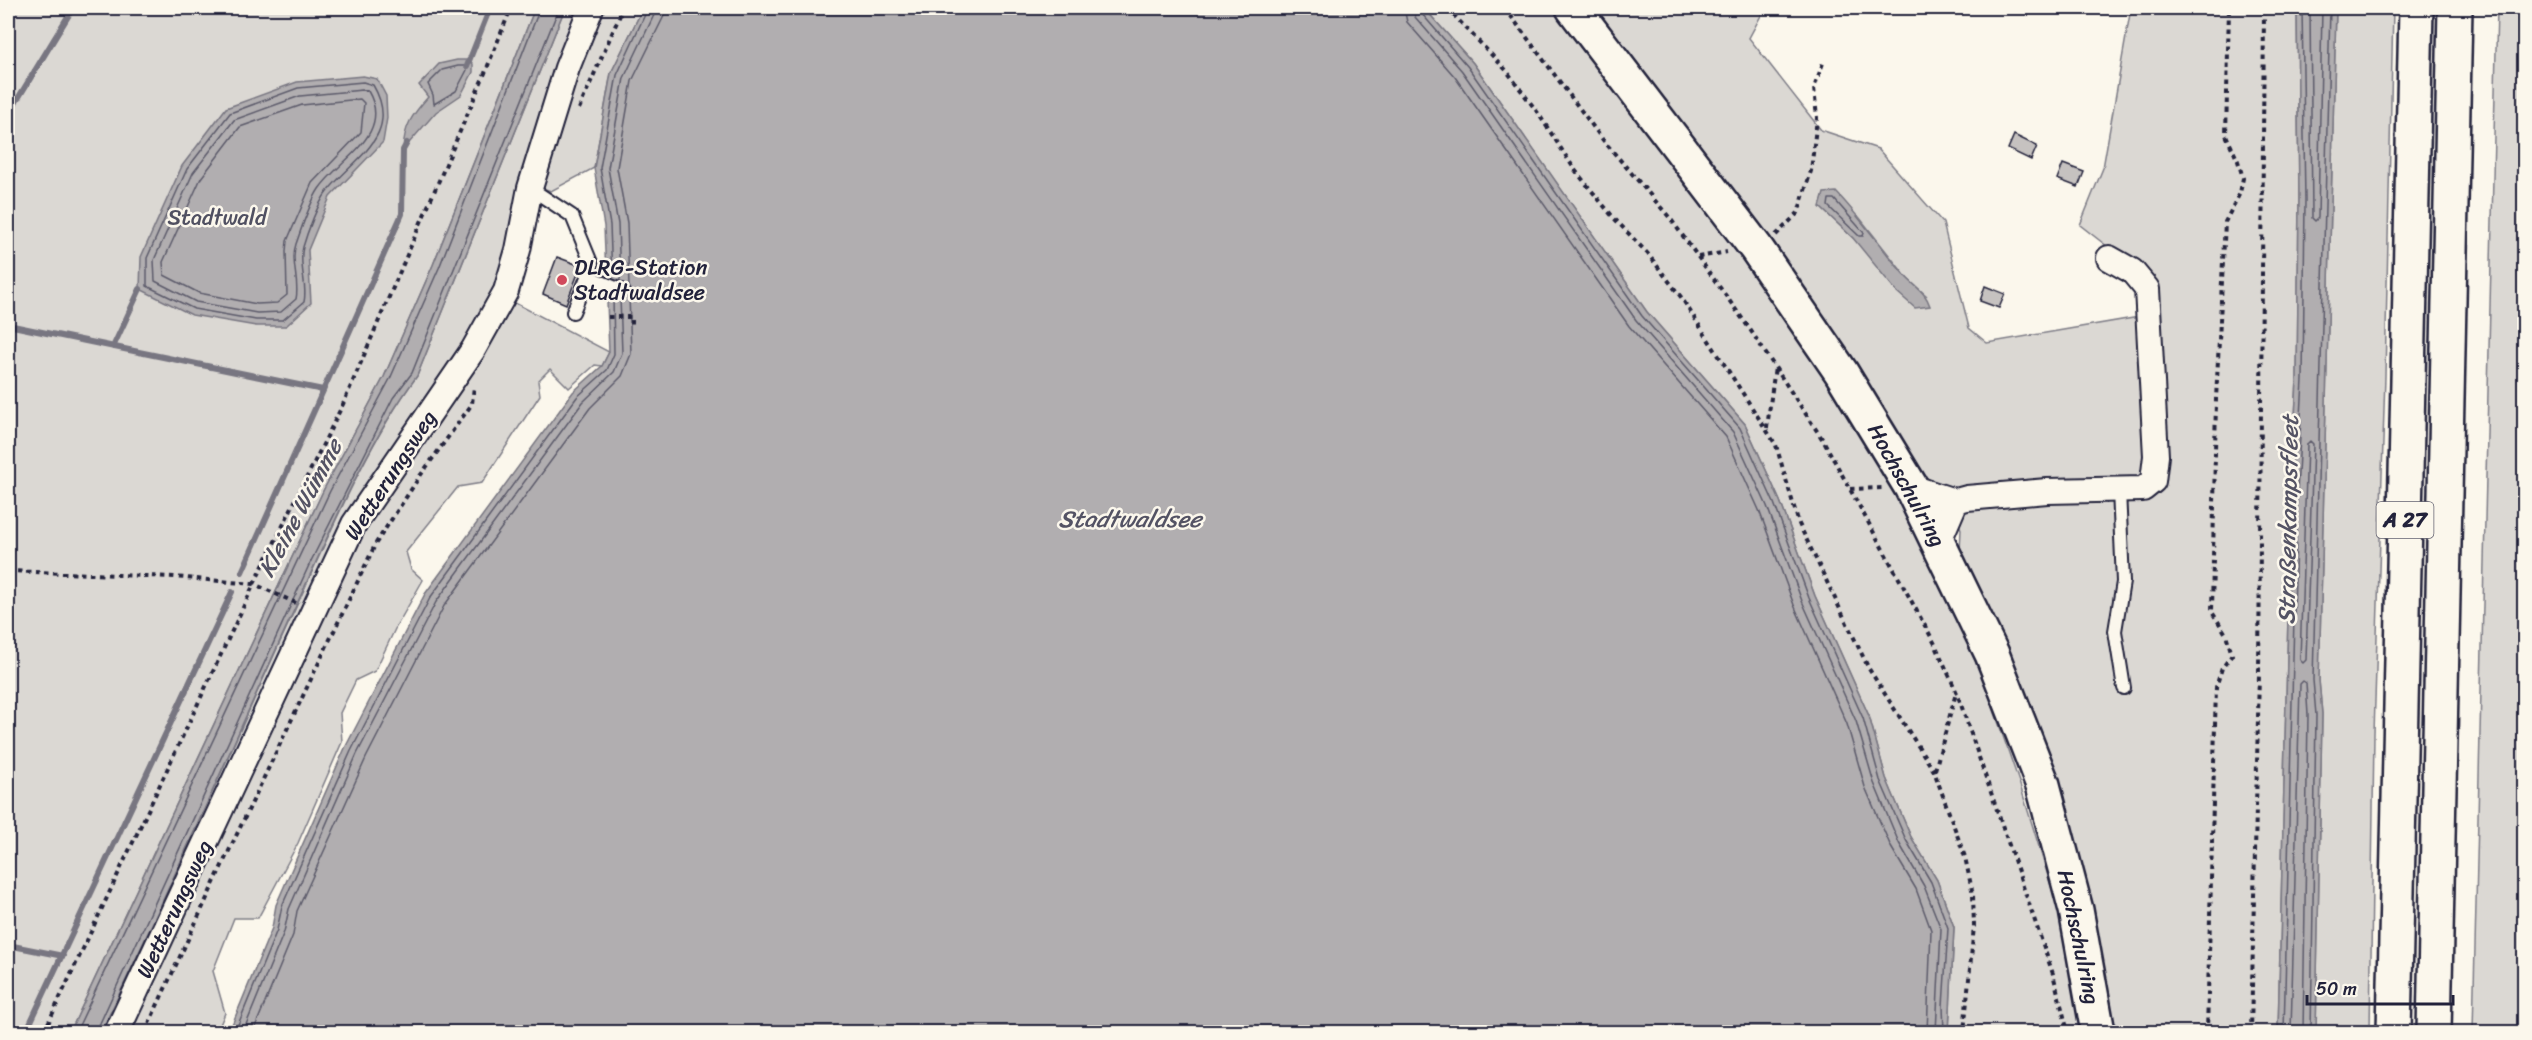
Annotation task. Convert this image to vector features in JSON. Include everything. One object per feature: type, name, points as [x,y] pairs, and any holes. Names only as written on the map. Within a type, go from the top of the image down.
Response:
[{"type":"main road","name":"Hochschulring","points":[[1573,8],[1756,248],[1841,372],[1911,486],[1992,654],[2043,785],[2076,910],[2098,1032]]},
{"type":"main road","name":"A 27","points":[[2394,1032],[2416,8]]},
{"type":"main road","name":"A 27","points":[[2434,1032],[2455,8]]},
{"type":"street","name":"Wetterungsweg","points":[[117,1032],[354,524],[473,350],[506,291],[518,250],[530,188],[567,68],[591,8]]},
{"type":"street","points":[[1911,486],[1956,501],[2047,491],[2143,489],[2153,481],[2156,456],[2147,289],[2132,271],[2109,258]]},
{"type":"street","points":[[1938,543],[1956,501]]},
{"type":"lane","points":[[530,188],[572,216],[592,265],[573,312]]},
{"type":"lane","points":[[587,276],[623,291]]},
{"type":"lane","points":[[2119,490],[2123,582],[2115,631],[2124,688]]},
{"type":"path","points":[[44,1032],[254,584],[344,402],[511,8]]},
{"type":"path","points":[[577,113],[622,8]]},
{"type":"path","points":[[1447,8],[1506,70],[1538,113],[1575,170],[1612,217],[1648,254],[1681,297],[1776,446],[1799,524],[1869,669],[1934,771],[1965,857],[1973,895],[1974,926],[1964,1032]]},
{"type":"path","points":[[1505,8],[1603,140],[1670,218],[1775,366],[1823,440],[1935,644],[1957,693],[2053,974],[2068,1032]]},
{"type":"path","points":[[1509,14],[1512,8]]},
{"type":"path","points":[[2207,1032],[2216,687],[2222,668],[2232,655],[2226,633],[2212,612],[2216,399],[2224,222],[2240,193],[2242,178],[2238,161],[2226,135],[2229,8]]},
{"type":"path","points":[[2251,1032],[2259,673],[2264,8]]},
{"type":"path","points":[[1698,257],[1756,248],[1775,236],[1798,213],[1811,171],[1817,118],[1814,88],[1823,63]]},
{"type":"path","points":[[608,317],[632,317],[632,328]]},
{"type":"path","points":[[145,1032],[376,543],[420,476],[472,404],[475,370],[473,350]]},
{"type":"path","points":[[1767,430],[1775,366]]},
{"type":"path","points":[[8,571],[174,577],[254,584],[263,586],[299,604]]},
{"type":"path","points":[[1934,771],[1957,693]]},
{"type":"green space","name":"Stadtwald","points":[[8,8],[535,8],[433,265],[384,377],[324,489],[70,1032],[8,1032]]},
{"type":"green space","points":[[565,8],[643,8],[611,73],[594,168],[551,191],[525,182],[496,293],[609,352],[602,366],[595,365],[569,388],[550,369],[538,381],[540,395],[482,483],[458,487],[406,552],[411,569],[423,580],[395,629],[375,671],[356,680],[340,713],[342,742],[298,843],[258,918],[234,918],[213,971],[225,1013],[217,1032],[101,1032],[334,524],[381,432],[417,376]]},
{"type":"green space","points":[[1424,8],[1558,8],[1798,329],[1895,485],[1984,681],[2020,785],[2056,902],[2084,1032],[1949,1032],[1954,927],[1937,880],[1911,837],[1886,778],[1869,716],[1815,596],[1780,501],[1745,424],[1647,312],[1473,63]]},
{"type":"green space","points":[[1594,8],[1765,8],[1749,38],[1821,130],[1878,149],[1943,223],[1969,328],[1987,343],[2139,317],[2141,292],[2108,247],[2080,225],[2103,168],[2131,8],[2297,8],[2299,200],[2297,380],[2291,492],[2278,1032],[2114,1032],[2092,926],[1960,553],[1961,529],[1944,490],[1918,471],[1796,275]],"holes":[[[1820,207],[1859,217],[1908,279],[1927,296],[1853,238]]]},
{"type":"green space","points":[[2336,8],[2393,8],[2374,733],[2370,1032],[2316,1032],[2322,714],[2319,680]]},
{"type":"green space","points":[[2497,8],[2524,8],[2524,1032],[2473,1032]]},
{"type":"water","points":[[535,8],[565,8],[417,376],[381,430],[336,519],[101,1032],[70,1032],[324,489],[384,377],[433,265]]},
{"type":"water","name":"Stadtwaldsee","points":[[643,8],[1424,8],[1473,63],[1647,312],[1745,424],[1780,501],[1815,596],[1869,716],[1886,778],[1911,837],[1937,880],[1954,927],[1949,1032],[229,1032],[272,928],[276,905],[345,748],[425,594],[573,392],[602,366],[609,352],[604,226],[594,168],[611,73]]},
{"type":"water","points":[[2297,8],[2336,8],[2319,680],[2322,714],[2316,1032],[2278,1032],[2291,492],[2297,380],[2299,200]]},
{"type":"water","points":[[469,60],[473,64],[473,72],[461,95],[436,112],[403,150],[405,134],[410,121],[428,97],[419,85],[439,64]]},
{"type":"water","points":[[363,76],[377,79],[386,96],[387,118],[383,142],[330,197],[308,250],[311,303],[286,326],[256,326],[192,315],[140,289],[141,257],[182,166],[226,108],[297,82]]},
{"type":"water","points":[[1836,192],[1907,278],[1924,294],[1930,306],[1915,308],[1897,292],[1853,238],[1820,207],[1824,193]]},
{"type":"building","points":[[2014,135],[2037,146],[2031,160],[2008,149]]},
{"type":"building","points":[[2063,164],[2084,172],[2078,187],[2057,179]]},
{"type":"building","name":"DLRG-Station Stadtwaldsee","points":[[557,257],[581,266],[566,304],[543,294]]},
{"type":"building","points":[[1985,286],[2005,294],[1999,308],[1980,301]]},
{"type":"waterway","points":[[8,115],[73,8]]},
{"type":"waterway","points":[[467,66],[490,8]]},
{"type":"waterway","name":"Kleine Wümme","points":[[242,572],[402,214],[403,150],[407,143]]},
{"type":"waterway","points":[[113,347],[140,289]]},
{"type":"waterway","points":[[8,325],[323,390]]},
{"type":"waterway","points":[[26,1032],[232,592]]},
{"type":"waterway","points":[[8,945],[63,956]]},
{"type":"place","name":"DLRG-Station Stadtwaldsee","points":[[562,280]]},
{"type":"water label","name":"Straßenkampsfleet","points":[[2288,520]]}]
